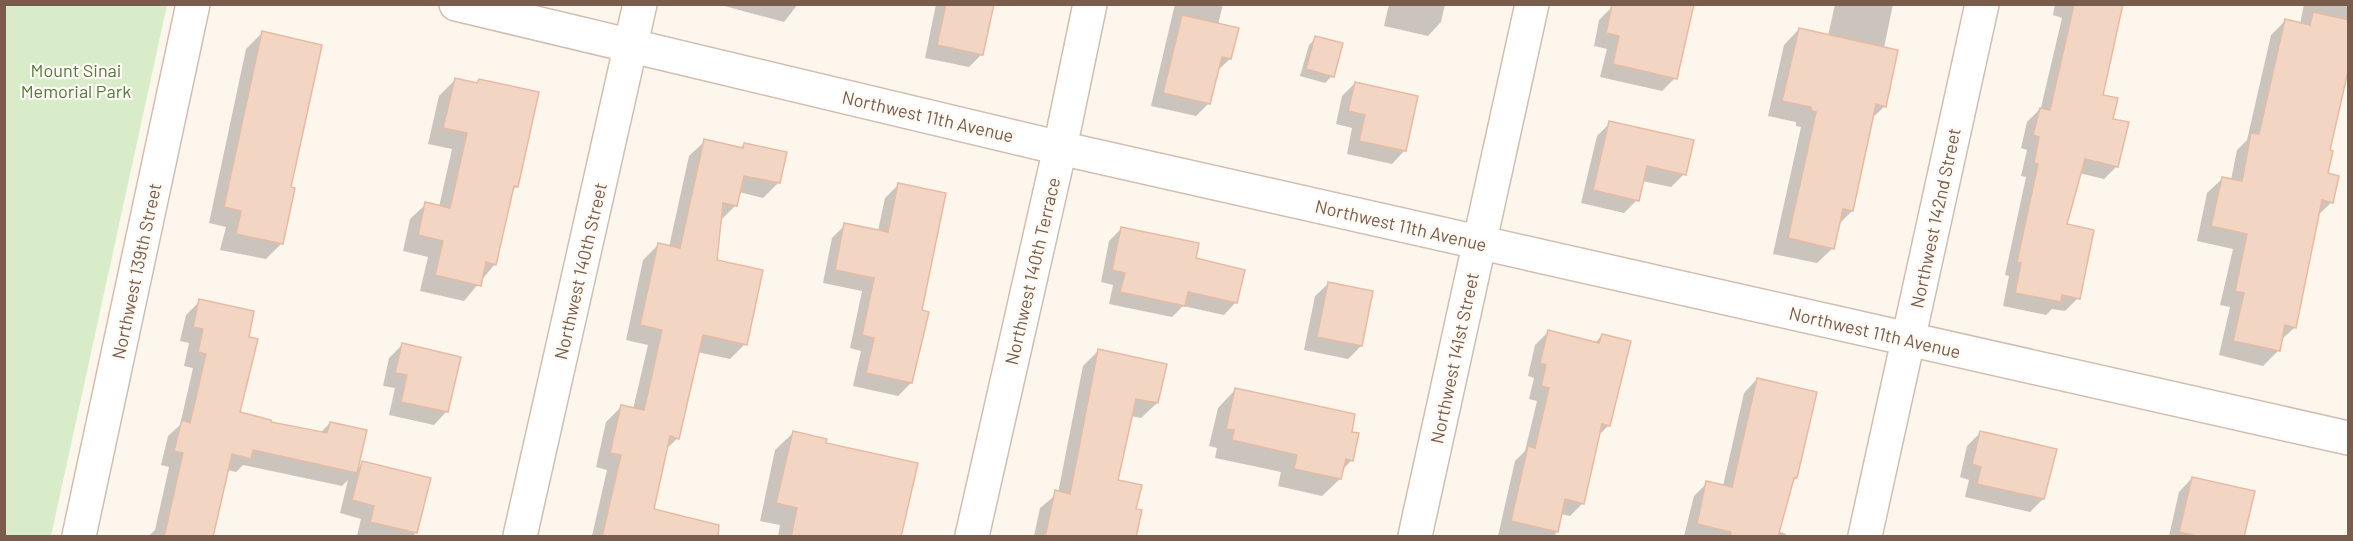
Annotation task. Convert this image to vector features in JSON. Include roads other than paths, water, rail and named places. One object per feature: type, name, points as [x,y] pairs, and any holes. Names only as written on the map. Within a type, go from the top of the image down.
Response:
[{"type":"street","name":"Northwest 139th Street","points":[[79,537],[193,4]]},
{"type":"street","name":"Northwest 11th Avenue","points":[[456,4],[1060,148],[2349,438]]},
{"type":"street","name":"Northwest 140th Street","points":[[520,537],[640,4]]},
{"type":"street","name":"Northwest 140th Terrace","points":[[972,537],[1060,148],[1090,4]]},
{"type":"street","name":"Northwest 141st Street","points":[[1415,537],[1532,4]]},
{"type":"street","name":"Northwest 142nd Street","points":[[1864,537],[1982,4]]},
{"type":"park label","name":"Mount Sinai Memorial Park","points":[[76,80]]}]
